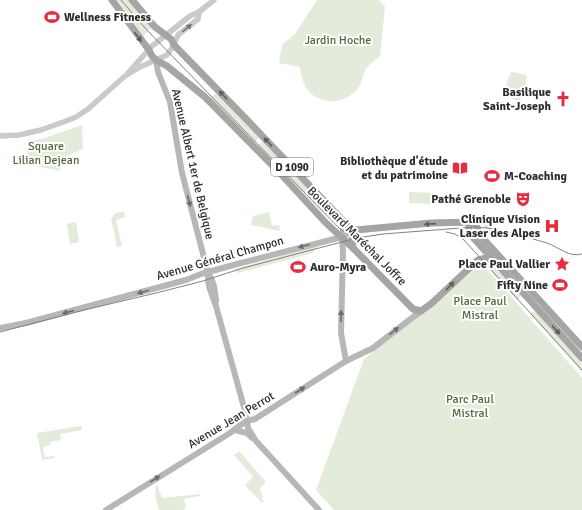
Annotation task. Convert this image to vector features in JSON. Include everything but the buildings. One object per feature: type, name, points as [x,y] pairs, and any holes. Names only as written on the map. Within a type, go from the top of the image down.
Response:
[{"type":"main road","name":"D 1090","points":[[112,0],[156,60]]},
{"type":"main road","name":"D 1090","points":[[132,0],[155,27],[171,39],[174,45]]},
{"type":"main road","name":"Boulevard Maréchal Joffre","points":[[174,45],[344,223]]},
{"type":"main road","name":"Boulevard Maréchal Joffre","points":[[156,60],[167,66],[205,97],[273,166],[325,222],[342,237],[413,309],[421,311]]},
{"type":"main road","name":"Avenue Albert 1er de Belgique","points":[[156,60],[158,72],[170,102],[182,173],[208,273],[207,279],[210,292],[216,306],[245,411],[248,428],[256,441]]},
{"type":"main road","points":[[344,252],[346,249],[353,248],[352,239],[356,230],[471,222]]},
{"type":"main road","points":[[471,222],[469,233],[582,358]]},
{"type":"main road","points":[[471,222],[488,244],[582,347]]},
{"type":"main road","name":"D 1090","points":[[344,223],[356,230]]},
{"type":"main road","points":[[344,223],[342,237],[344,252],[341,333],[346,361],[373,348],[432,303],[476,261],[481,258],[486,258],[495,262]]},
{"type":"main road","name":"Avenue Général Champon","points":[[0,328],[26,323],[186,280],[342,237],[356,230]]},
{"type":"main road","name":"Avenue Jean Perrot","points":[[106,510],[246,421],[255,419],[346,361]]},
{"type":"main road","points":[[234,430],[247,433],[256,441],[319,510]]},
{"type":"street","points":[[126,76],[152,46],[190,16],[199,12],[214,0]]},
{"type":"street","points":[[0,136],[19,135],[41,130],[66,122],[88,109],[126,76],[140,67],[167,55],[174,45],[178,35],[198,19],[199,12]]},
{"type":"green space","points":[[117,0],[129,0],[153,27],[143,36]]},
{"type":"green space","name":"Jardin Hoche","points":[[317,0],[379,0],[385,7],[380,56],[367,67],[358,89],[342,100],[330,101],[318,98],[307,89],[303,81],[300,67],[279,63],[282,45],[295,34]]},
{"type":"green space","points":[[513,72],[526,75],[527,78],[521,99],[518,101],[505,96],[504,92],[510,73]]},
{"type":"green space","points":[[216,93],[260,137],[254,143],[210,98]]},
{"type":"green space","name":"Square Lilian Dejean","points":[[82,125],[83,149],[61,159],[60,171],[27,164],[28,142],[45,138]]},
{"type":"green space","points":[[263,141],[329,211],[329,213],[325,215],[257,146]]},
{"type":"green space","points":[[409,192],[436,193],[436,204],[409,203]]},
{"type":"green space","points":[[124,211],[125,217],[116,220],[122,246],[117,247],[111,218],[113,217],[113,214]]},
{"type":"green space","points":[[269,212],[272,226],[279,225],[280,231],[251,225],[253,216]]},
{"type":"green space","points":[[76,222],[79,242],[70,244],[67,224]]},
{"type":"green space","points":[[483,224],[523,235],[522,240],[488,231]]},
{"type":"green space","points":[[318,246],[313,253],[238,273],[234,269]]},
{"type":"green space","name":"Parc Paul Mistral","points":[[480,261],[582,378],[582,510],[334,510],[316,490],[364,359]]},
{"type":"green space","points":[[489,262],[522,294],[517,300],[485,265]]},
{"type":"green space","points":[[535,310],[581,360],[582,372],[530,314]]},
{"type":"green space","points":[[81,426],[82,430],[60,434],[61,440],[50,442],[50,445],[43,447],[45,457],[54,456],[55,458],[42,460],[37,433]]},
{"type":"green space","points":[[239,451],[266,482],[260,490],[264,502],[262,503],[245,485],[253,477],[234,455]]},
{"type":"green space","points":[[157,484],[162,498],[200,494],[200,496],[184,499],[186,508],[183,510],[159,510],[155,494]]},
{"type":"tram line","points":[[121,0],[145,28],[340,229],[357,238]]},
{"type":"tram line","points":[[0,332],[203,281],[243,268],[357,238],[383,234],[483,227],[547,243],[573,255],[582,254]]},
{"type":"tram line","points":[[446,232],[455,234],[464,240],[582,370]]},
{"type":"place","name":"Wellness Fitness","points":[[52,17]]},
{"type":"place","name":"Basilique Saint-Joseph","points":[[563,99]]},
{"type":"place","name":"Bibliothèque d'étude et du patrimoine","points":[[460,168]]},
{"type":"place","name":"M-Coaching","points":[[492,176]]},
{"type":"place","name":"Pathé Grenoble","points":[[523,199]]},
{"type":"place","name":"Clinique Vision Laser des Alpes","points":[[552,226]]},
{"type":"place","name":"Place Paul Vallier","points":[[562,264]]},
{"type":"place","name":"Auro-Myra","points":[[298,267]]},
{"type":"place","name":"Fifty Nine","points":[[560,285]]},
{"type":"park label","name":"Place Paul Mistral","points":[[480,308]]}]
